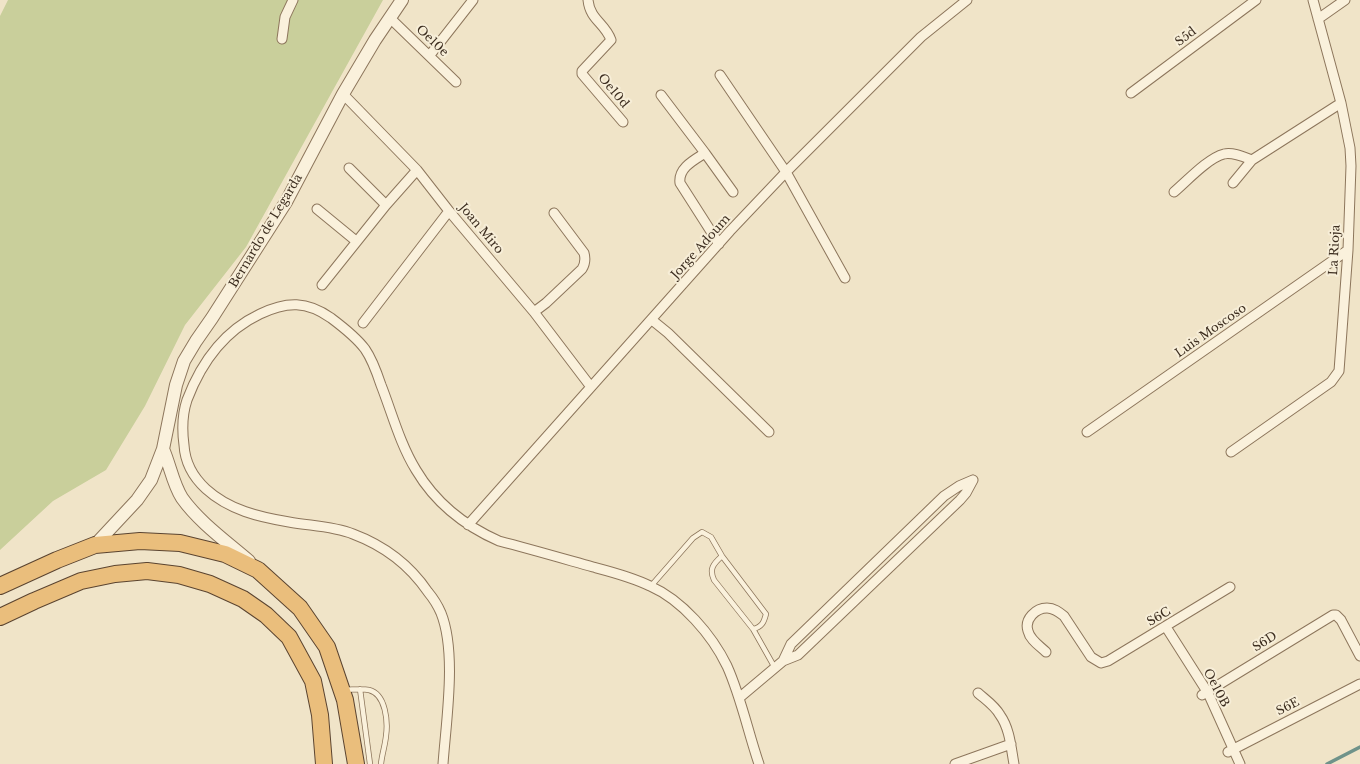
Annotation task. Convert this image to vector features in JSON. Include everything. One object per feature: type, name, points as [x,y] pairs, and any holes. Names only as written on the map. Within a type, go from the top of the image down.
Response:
[{"type":"highway","points":[[0,586],[57,560],[95,545],[140,541],[180,543],[225,554],[258,570],[300,608],[327,647],[345,700],[356,764]]},
{"type":"highway","points":[[0,617],[81,581],[115,574],[147,571],[179,575],[210,584],[243,599],[266,615],[289,637],[313,681],[320,715],[324,764]]},
{"type":"street","points":[[282,39],[285,17],[293,0]]},
{"type":"street","name":"Bernardo de Legarda","points":[[95,545],[140,495],[151,480],[163,449],[176,385],[184,361],[286,202],[343,94],[375,40],[402,0]]},
{"type":"street","points":[[430,55],[473,0]]},
{"type":"street","name":"Oe10d","points":[[588,0],[593,16],[609,34],[611,40],[582,71],[582,74],[623,122]]},
{"type":"street","name":"Jorge Adoum","points":[[468,525],[719,244],[786,172],[921,36],[967,0]]},
{"type":"street","name":"S5d","points":[[1131,93],[1256,0]]},
{"type":"street","name":"La Rioja","points":[[1231,452],[1331,382],[1339,371],[1348,250],[1350,154],[1341,103],[1313,0]]},
{"type":"street","points":[[1318,19],[1345,0]]},
{"type":"street","name":"Oe10e","points":[[390,18],[430,55],[456,82]]},
{"type":"street","points":[[720,75],[786,172],[845,278]]},
{"type":"street","name":"Joan Miro","points":[[343,94],[418,170],[534,312],[591,387]]},
{"type":"street","points":[[661,95],[706,153],[733,192]]},
{"type":"street","points":[[1233,183],[1252,160],[1341,103]]},
{"type":"street","points":[[706,153],[685,168],[679,177],[680,183],[719,244]]},
{"type":"street","points":[[1174,192],[1207,163],[1225,154],[1233,154],[1252,160]]},
{"type":"street","points":[[349,168],[386,205]]},
{"type":"street","points":[[322,285],[386,205],[418,170]]},
{"type":"street","points":[[317,209],[356,241]]},
{"type":"street","points":[[363,323],[450,211]]},
{"type":"street","points":[[534,312],[546,303],[582,269],[585,264],[586,258],[584,253],[554,214]]},
{"type":"street","name":"Luis Moscoso","points":[[1087,432],[1348,250]]},
{"type":"street","points":[[444,764],[449,676],[447,634],[441,612],[421,581],[406,564],[388,551],[352,533],[331,527],[288,522],[248,513],[231,507],[216,498],[191,472],[185,456],[182,422],[186,404],[199,372],[222,340],[252,318],[269,309],[289,304],[306,305],[323,313],[342,326],[357,339],[366,351],[378,375],[402,442],[414,468],[437,498],[468,525],[499,541],[632,578],[651,586],[680,605],[710,639],[726,665],[739,698],[759,764]]},
{"type":"street","points":[[652,320],[668,333],[769,432]]},
{"type":"street","points":[[168,421],[182,422]]},
{"type":"street","points":[[163,449],[182,497],[197,516],[258,570]]},
{"type":"street","points":[[739,698],[783,661],[798,655],[960,500],[974,480],[959,486],[944,496],[791,644],[783,661]]},
{"type":"street","points":[[864,573],[874,583]]},
{"type":"street","name":"S6C","points":[[1046,652],[1029,635],[1027,626],[1031,616],[1036,611],[1047,608],[1053,609],[1064,616],[1091,657],[1101,663],[1108,661],[1230,587]]},
{"type":"street","name":"S6D","points":[[1205,694],[1329,617],[1336,615],[1341,620],[1360,656]]},
{"type":"street","name":"Oe10B","points":[[1163,628],[1205,694],[1230,751],[1233,764]]},
{"type":"street","name":"S6E","points":[[1230,751],[1360,684]]},
{"type":"street","points":[[978,693],[1000,714],[1005,723],[1011,744],[1014,764]]},
{"type":"street","points":[[955,764],[1011,744]]},
{"type":"street","name":"Oe10B","points":[[1230,751],[1240,764]]},
{"type":"lane","points":[[651,586],[693,538],[702,532],[711,537],[722,556],[766,614],[762,625],[753,629]]},
{"type":"lane","points":[[722,556],[713,564],[711,575],[753,629],[775,668]]},
{"type":"lane","points":[[360,689],[370,764]]},
{"type":"lane","points":[[342,690],[371,690],[377,694],[383,705],[387,722],[381,764]]},
{"type":"green space","points":[[8,0],[383,0],[246,247],[185,325],[145,406],[106,470],[53,501],[0,550],[0,16]]},
{"type":"waterway","points":[[1327,764],[1360,747]]}]
